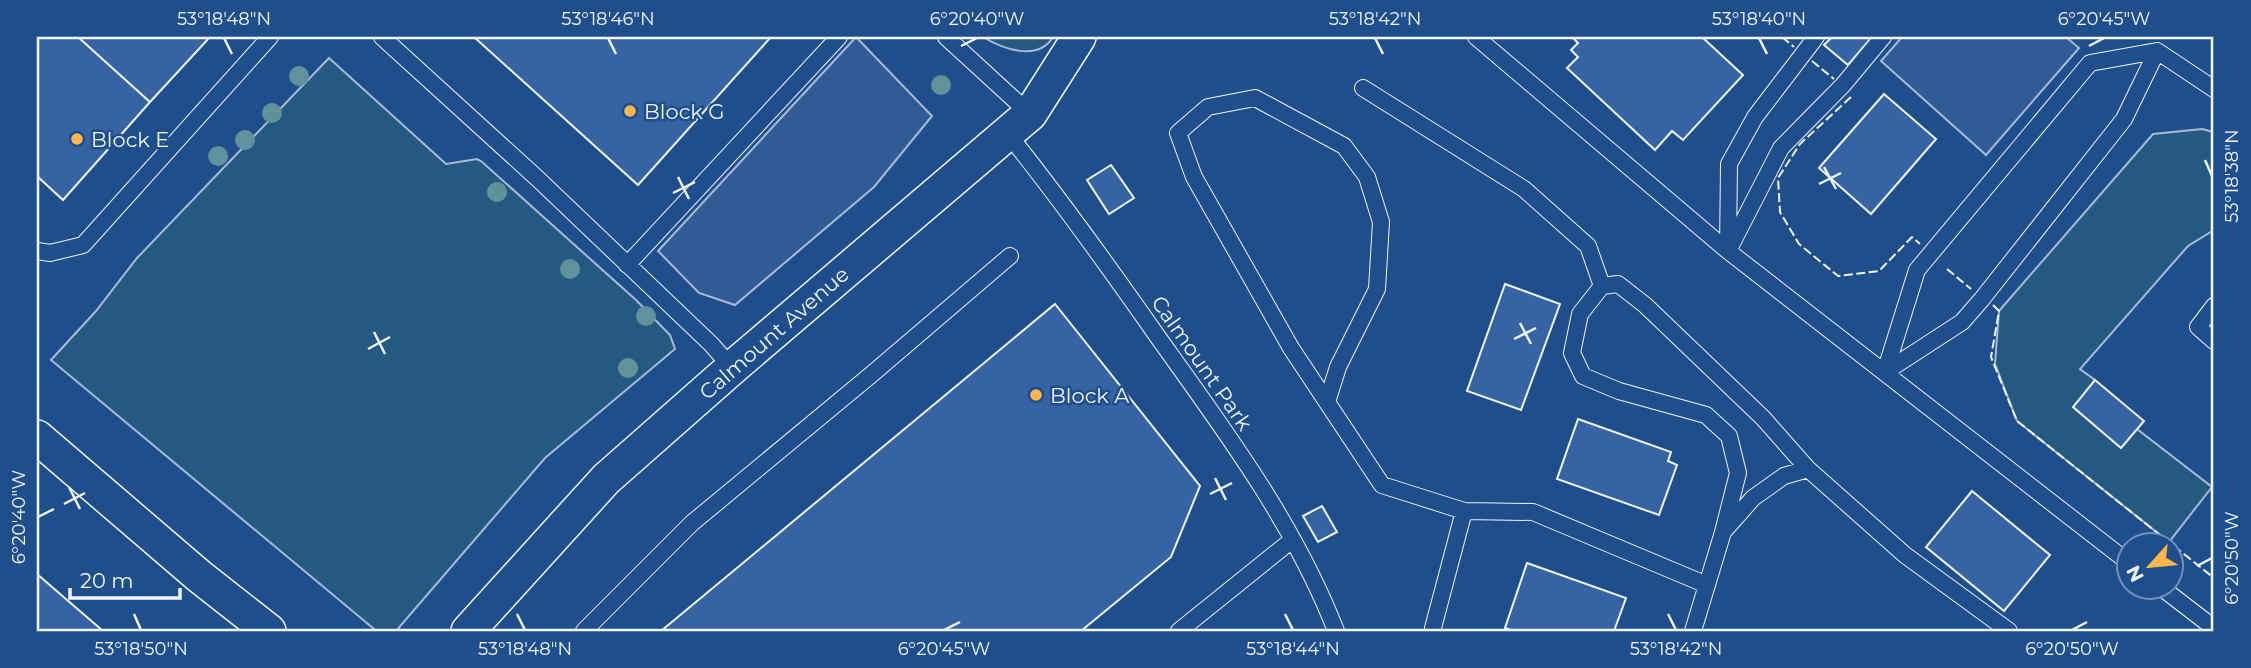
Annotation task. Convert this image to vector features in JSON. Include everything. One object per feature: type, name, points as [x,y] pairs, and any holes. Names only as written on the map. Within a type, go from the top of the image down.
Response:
[{"type":"street","name":"Calmount Avenue","points":[[468,631],[606,479],[1019,124],[1079,37]]},
{"type":"street","points":[[37,437],[199,576],[269,631]]},
{"type":"lane","points":[[37,251],[50,253],[83,244],[270,37]]},
{"type":"lane","points":[[382,37],[538,179],[711,344],[732,368]]},
{"type":"lane","points":[[627,265],[839,37]]},
{"type":"lane","name":"Calmount Park","points":[[946,37],[1019,124],[1097,249],[1256,478],[1293,540],[1336,631]]},
{"type":"lane","points":[[1476,37],[1728,251],[2114,550]]},
{"type":"lane","points":[[1728,251],[1729,164],[1755,117],[1816,37]]},
{"type":"lane","points":[[1728,251],[1781,148],[1843,85],[1882,37]]},
{"type":"lane","points":[[1885,372],[1917,270],[2090,64],[2157,51],[2214,89]]},
{"type":"lane","points":[[1885,372],[1962,321],[1982,299],[2124,119],[2157,51]]},
{"type":"lane","points":[[1363,88],[1524,189],[1588,246],[1602,286]]},
{"type":"lane","points":[[1327,402],[1338,367],[1377,289],[1381,222],[1367,177],[1344,146],[1255,98],[1208,107],[1178,134],[1194,177],[1291,348],[1382,485],[1464,511],[1532,512],[1707,585]]},
{"type":"lane","points":[[584,631],[692,523],[1010,256]]},
{"type":"lane","points":[[1693,631],[1738,473],[1729,436],[1706,415],[1619,391],[1583,376],[1572,353],[1580,314],[1602,286],[1618,284],[1645,305],[1762,418],[1808,469],[1905,555],[2009,631]]},
{"type":"lane","points":[[2214,306],[2198,327],[2214,341]]},
{"type":"lane","points":[[1723,532],[1763,491],[1784,476],[1808,469]]},
{"type":"lane","points":[[1433,628],[1464,511]]},
{"type":"lane","points":[[1179,631],[1293,540]]},
{"type":"lane","points":[[2181,602],[2214,628]]},
{"type":"shaded area","points":[[856,37],[932,116],[874,187],[735,305],[699,293],[658,251]]},
{"type":"shaded area","points":[[983,37],[1053,37],[1047,45],[1039,49],[1020,51],[1000,46]]},
{"type":"shaded area","points":[[1902,37],[2066,37],[2079,48],[1986,155],[1881,61]]},
{"type":"shaded area","points":[[329,58],[446,164],[477,159],[481,161],[636,300],[670,335],[675,349],[545,458],[396,631],[374,629],[51,360],[96,311],[137,258]]},
{"type":"shaded area","points":[[2202,129],[2214,132],[2214,230],[2188,246],[2080,369],[2095,380],[2137,429],[2212,487],[2177,532],[2156,532],[2017,421],[1995,364],[1999,311],[2153,134]]},
{"type":"building","name":"Block E","points":[[37,37],[78,37],[150,102],[63,200],[37,176]]},
{"type":"building","points":[[78,37],[210,37],[150,102]]},
{"type":"building","name":"Block G","points":[[474,37],[771,37],[638,185]]},
{"type":"building","points":[[1702,37],[1743,75],[1683,140],[1672,131],[1655,150],[1567,68],[1578,57],[1571,50],[1578,43],[1574,39]]},
{"type":"building","points":[[1832,37],[1872,37],[1848,65],[1824,45]]},
{"type":"building","points":[[1884,94],[1936,139],[1871,214],[1819,168]]},
{"type":"building","points":[[1111,165],[1134,198],[1109,214],[1087,180]]},
{"type":"building","points":[[1505,284],[1560,304],[1521,410],[1467,391]]},
{"type":"building","name":"Block A","points":[[1055,304],[1200,486],[1171,557],[1081,631],[661,631]]},
{"type":"building","points":[[2095,380],[2144,421],[2121,448],[2073,407]]},
{"type":"building","points":[[1578,419],[1671,452],[1668,461],[1677,465],[1659,515],[1557,479]]},
{"type":"building","points":[[1972,491],[2050,555],[2004,611],[1926,547]]},
{"type":"building","points":[[1322,506],[1337,532],[1318,542],[1303,516]]},
{"type":"building","points":[[1527,563],[1626,598],[1614,631],[1513,631],[1505,628]]},
{"type":"building","points":[[37,574],[103,631],[37,631]]},
{"type":"fence","points":[[1782,37],[1794,47]]},
{"type":"fence","points":[[1812,61],[1834,79]]},
{"type":"fence","points":[[1851,97],[1800,144],[1778,178],[1780,212],[1799,244],[1838,276],[1879,271],[1912,237],[1920,244]]},
{"type":"fence","points":[[1947,269],[1971,289]]},
{"type":"fence","points":[[1993,305],[1999,311],[1991,357],[2017,421],[2214,578]]},
{"type":"place","name":"Block G","points":[[630,111]]},
{"type":"place","name":"Block E","points":[[77,139]]},
{"type":"place","name":"Block A","points":[[1036,395]]}]
